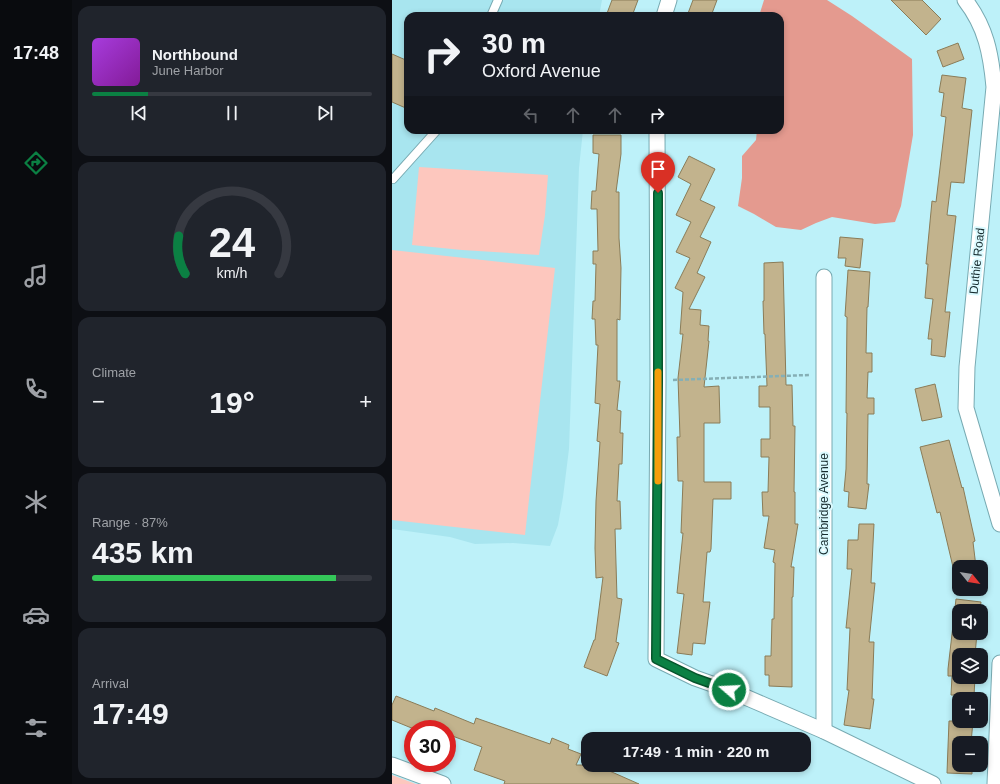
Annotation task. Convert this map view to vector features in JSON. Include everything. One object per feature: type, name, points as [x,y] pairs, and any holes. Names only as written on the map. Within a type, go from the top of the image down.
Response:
[{"type":"street","points":[[665,12],[669,0]]},
{"type":"street","name":"Duthie Road","points":[[965,0],[980,25],[988,44],[994,87],[967,367],[966,408],[1000,524]]},
{"type":"street","points":[[657,134],[658,380],[656,659],[695,678],[729,690],[824,731],[933,784]]},
{"type":"street","name":"Cambridge Avenue","points":[[824,277],[824,731]]},
{"type":"street","points":[[995,784],[1000,664]]},
{"type":"street","points":[[392,764],[443,784]]},
{"type":"lane","points":[[493,12],[498,0]]},
{"type":"lane","points":[[393,179],[433,134]]},
{"type":"path","points":[[658,380],[824,374]]},
{"type":"shaded area","points":[[392,0],[602,0],[600,12],[404,12],[404,134],[583,134],[579,168],[569,449],[558,525],[550,546],[513,543],[475,544],[450,537],[392,529]]},
{"type":"shaded area","points":[[764,0],[827,0],[912,59],[913,135],[901,206],[895,222],[875,224],[832,217],[801,230],[776,227],[738,206],[742,178],[742,156],[756,140],[757,134],[784,134],[784,12],[760,12]]},
{"type":"shaded area","points":[[419,167],[548,175],[545,215],[539,255],[412,245]]},
{"type":"shaded area","points":[[392,250],[555,268],[525,535],[392,520]]},
{"type":"shaded area","points":[[392,775],[416,784],[392,784]]},
{"type":"building","points":[[612,0],[638,0],[634,12],[608,12]]},
{"type":"building","points":[[693,0],[717,0],[712,12],[688,12]]},
{"type":"building","points":[[891,0],[922,0],[941,19],[926,35]]},
{"type":"building","points":[[958,43],[964,59],[943,67],[937,51]]},
{"type":"building","points":[[392,54],[404,59],[404,107],[392,102]]},
{"type":"building","points":[[942,75],[966,78],[962,108],[972,110],[964,183],[951,182],[947,215],[956,216],[945,312],[950,312],[945,357],[931,355],[932,339],[928,339],[933,299],[925,298],[928,264],[926,264],[932,201],[936,202],[946,117],[941,116],[944,93],[939,92]]},
{"type":"building","points":[[593,135],[621,135],[621,154],[616,192],[619,192],[619,238],[621,268],[620,320],[617,319],[617,381],[620,381],[617,410],[621,411],[620,433],[623,433],[622,464],[619,464],[617,501],[620,501],[621,529],[615,529],[617,598],[622,599],[616,642],[619,643],[607,676],[584,667],[595,640],[603,577],[596,578],[595,548],[596,501],[600,442],[597,441],[600,404],[595,403],[598,345],[596,345],[595,319],[592,319],[593,301],[595,301],[596,264],[593,264],[593,251],[598,251],[597,209],[591,209],[592,191],[596,191],[599,154],[593,153]]},
{"type":"building","points":[[689,156],[715,169],[700,200],[715,207],[700,237],[711,242],[697,273],[705,277],[689,309],[701,310],[700,325],[709,326],[709,341],[704,387],[719,386],[720,423],[704,423],[704,482],[731,482],[731,499],[713,499],[711,549],[710,552],[707,552],[703,602],[710,602],[705,644],[693,643],[692,655],[677,653],[684,594],[677,593],[683,533],[681,533],[683,481],[678,481],[677,437],[680,437],[678,378],[683,334],[680,334],[683,292],[675,288],[690,258],[676,252],[691,222],[676,215],[691,184],[678,177]]},
{"type":"building","points":[[840,237],[863,239],[860,268],[845,266],[846,258],[838,258]]},
{"type":"building","points":[[783,262],[786,385],[792,385],[793,426],[795,426],[795,524],[798,524],[791,567],[794,567],[792,597],[792,687],[769,686],[769,675],[765,675],[765,656],[771,656],[772,619],[774,619],[775,563],[773,562],[775,550],[764,548],[769,516],[763,516],[762,492],[768,492],[769,457],[761,457],[761,439],[770,439],[770,407],[759,407],[759,386],[767,386],[763,301],[764,263]]},
{"type":"building","points":[[848,270],[870,272],[867,307],[866,353],[872,353],[872,372],[868,372],[867,398],[874,398],[874,414],[868,414],[867,484],[869,484],[866,509],[848,507],[849,492],[844,491],[847,413],[847,317],[845,316]]},
{"type":"building","points":[[935,384],[942,417],[922,421],[915,389]]},
{"type":"building","points":[[949,440],[962,488],[963,487],[975,541],[973,542],[975,560],[952,560],[952,563],[940,512],[937,513],[920,447]]},
{"type":"building","points":[[859,524],[874,524],[871,583],[875,583],[869,642],[874,642],[872,699],[874,699],[870,729],[844,725],[849,690],[847,690],[850,628],[846,628],[852,569],[847,569],[848,540],[858,540]]},
{"type":"building","points":[[956,599],[981,602],[981,604],[955,604]]},
{"type":"building","points":[[952,634],[952,640],[976,640],[976,648],[952,648],[952,676],[948,676]]},
{"type":"building","points":[[952,676],[952,684],[975,684],[974,692],[952,692],[951,695]]},
{"type":"building","points":[[396,696],[434,711],[435,708],[474,724],[476,718],[550,744],[552,738],[569,745],[568,749],[581,754],[576,765],[581,765],[581,772],[612,772],[639,784],[504,784],[505,781],[474,770],[482,747],[456,737],[456,720],[404,720],[404,725],[392,720],[392,705]]},
{"type":"building","points":[[949,721],[952,721],[952,728],[972,728],[972,736],[952,736],[952,772],[972,772],[972,774],[947,773]]},
{"type":"slow traffic","points":[[658,372],[658,481]]},
{"type":"route","points":[[658,193],[656,659],[695,678],[729,690]]}]
